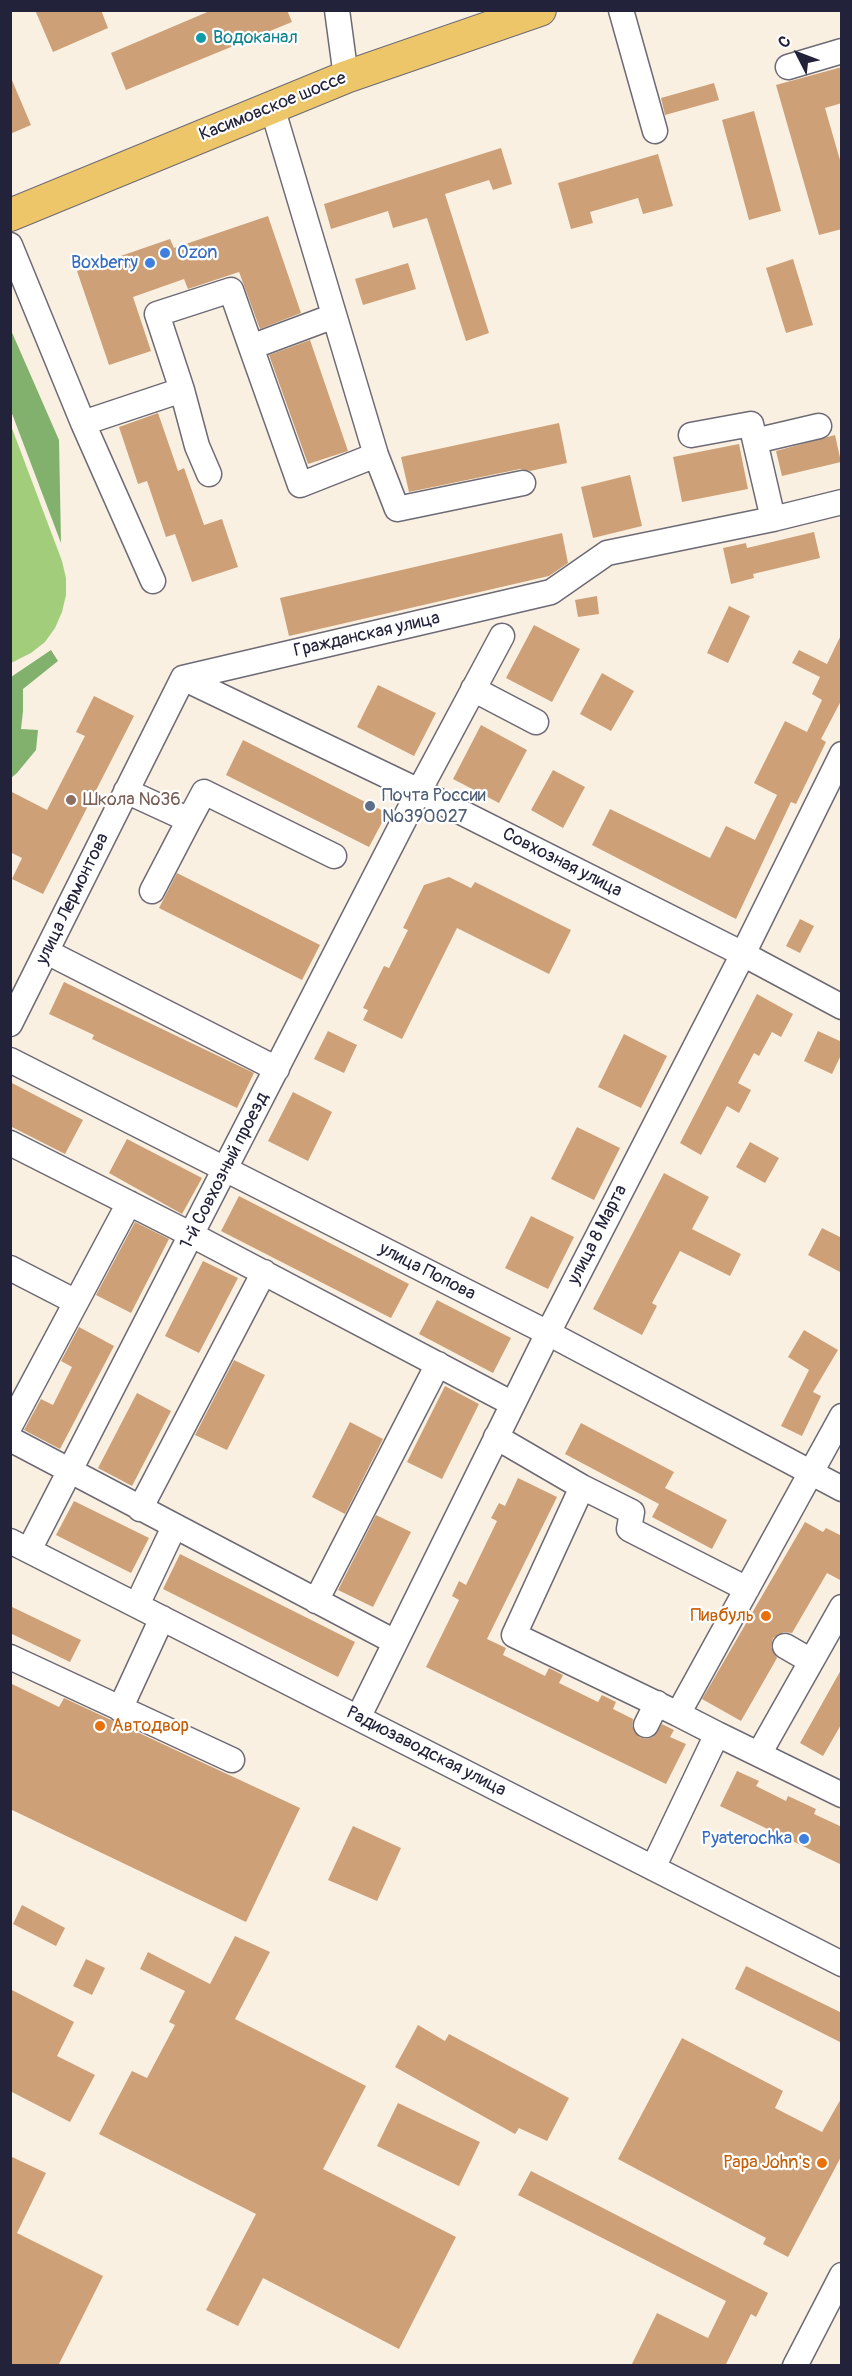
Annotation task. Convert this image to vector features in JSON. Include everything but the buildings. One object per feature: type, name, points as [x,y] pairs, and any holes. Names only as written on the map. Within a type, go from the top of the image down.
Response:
[{"type":"main road","name":"Касимовское шоссе","points":[[10,215],[345,77],[540,10]]},
{"type":"street","points":[[337,10],[345,77]]},
{"type":"street","points":[[621,10],[655,131]]},
{"type":"street","points":[[788,67],[842,51]]},
{"type":"street","points":[[272,107],[376,455],[398,509],[523,483]]},
{"type":"street","points":[[10,245],[83,423],[153,581]]},
{"type":"street","points":[[209,474],[197,446],[158,314],[231,290],[300,485],[376,455]]},
{"type":"street","points":[[251,347],[334,316]]},
{"type":"street","points":[[83,423],[182,390]]},
{"type":"street","points":[[691,435],[751,424],[773,519],[842,502]]},
{"type":"street","points":[[755,441],[819,426]]},
{"type":"street","name":"Гражданская улица","points":[[183,678],[551,592],[607,553],[773,519]]},
{"type":"street","name":"1-й Совхозный проезд","points":[[20,1546],[70,1472],[419,791],[502,636]]},
{"type":"street","name":"Совхозная улица","points":[[183,678],[419,791],[743,954],[842,1007]]},
{"type":"street","name":"улица Лермонтова","points":[[10,1024],[183,678]]},
{"type":"street","points":[[473,690],[537,722]]},
{"type":"street","name":"улица 8 Марта","points":[[358,1718],[548,1333],[743,954],[842,754]]},
{"type":"street","points":[[126,791],[189,820]]},
{"type":"street","points":[[152,891],[204,792],[334,856]]},
{"type":"street","points":[[47,952],[277,1069]]},
{"type":"street","name":"улица Попова","points":[[10,1060],[548,1333],[842,1489]]},
{"type":"street","points":[[10,1143],[192,1234],[513,1404]]},
{"type":"street","points":[[10,1426],[129,1203]]},
{"type":"street","points":[[10,1268],[76,1302]]},
{"type":"street","points":[[140,1509],[264,1272]]},
{"type":"street","points":[[316,1601],[438,1365]]},
{"type":"street","points":[[678,1714],[842,1416]]},
{"type":"street","points":[[496,1437],[582,1487],[632,1512],[629,1529],[747,1589]]},
{"type":"street","points":[[10,1439],[395,1642]]},
{"type":"street","points":[[582,1487],[514,1635],[842,1795]]},
{"type":"street","points":[[137,1605],[174,1527]]},
{"type":"street","name":"Радиозаводская улица","points":[[20,1546],[842,1964]]},
{"type":"street","points":[[759,1755],[842,1607]]},
{"type":"street","points":[[120,1709],[162,1618]]},
{"type":"street","points":[[785,1646],[811,1661]]},
{"type":"street","points":[[10,1657],[232,1760]]},
{"type":"street","points":[[646,1725],[657,1703]]},
{"type":"street","points":[[653,1868],[717,1734]]},
{"type":"street","points":[[795,2366],[842,2275]]},
{"type":"green space","points":[[10,328],[59,440],[61,543],[11,411]]},
{"type":"green space","points":[[10,423],[62,561],[66,578],[66,595],[55,628],[45,642],[31,653],[11,663]]},
{"type":"green space","points":[[51,650],[58,661],[23,689],[21,729],[38,730],[36,750],[11,778],[11,677]]},
{"type":"place","name":"Водоканал","points":[[201,38]]},
{"type":"place","name":"Ozon","points":[[165,253]]},
{"type":"place","name":"Boxberry","points":[[150,263]]},
{"type":"place","name":"Школа №36","points":[[71,800]]},
{"type":"place","name":"Почта России №390027","points":[[370,806]]},
{"type":"place","name":"Пивбуль","points":[[766,1616]]},
{"type":"place","name":"Автодвор","points":[[100,1726]]},
{"type":"place","name":"Pyaterochka","points":[[804,1839]]},
{"type":"place","name":"Papa John's","points":[[822,2163]]}]
